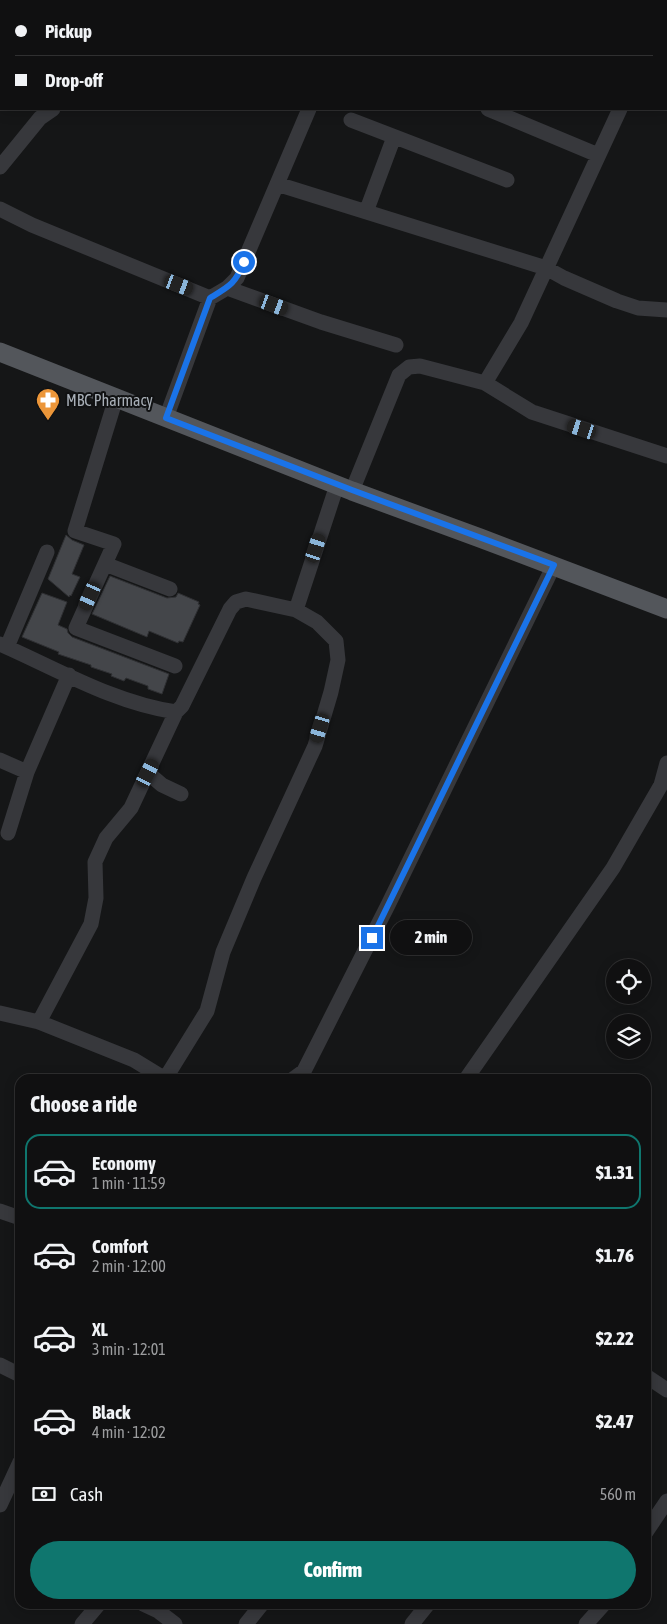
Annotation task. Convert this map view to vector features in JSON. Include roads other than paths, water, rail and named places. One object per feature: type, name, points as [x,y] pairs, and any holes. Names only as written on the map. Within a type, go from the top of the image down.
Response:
[{"type":"main road","points":[[0,352],[344,488],[554,565],[667,609]]},
{"type":"street","points":[[0,167],[40,118],[52,110]]},
{"type":"street","points":[[166,418],[210,298],[227,288],[237,278],[309,110]]},
{"type":"street","points":[[490,110],[598,155]]},
{"type":"street","points":[[485,383],[521,322],[620,110]]},
{"type":"street","points":[[351,120],[507,180]]},
{"type":"street","points":[[366,212],[394,137]]},
{"type":"street","points":[[277,184],[546,268],[564,278],[638,308],[667,310]]},
{"type":"street","points":[[0,209],[41,229],[210,298]]},
{"type":"street","points":[[227,288],[321,322],[396,345]]},
{"type":"street","points":[[296,610],[344,488],[399,375],[409,367],[420,366],[485,383],[532,412],[667,456]]},
{"type":"street","points":[[116,398],[75,531],[114,544],[76,628],[175,666]]},
{"type":"street","points":[[47,552],[3,645],[116,697],[158,710],[176,712]]},
{"type":"street","points":[[105,564],[170,589]]},
{"type":"street","points":[[300,1074],[304,1071],[380,922],[554,565]]},
{"type":"street","points":[[38,1022],[91,924],[96,898],[95,862],[106,838],[127,814],[176,712],[182,706],[230,609],[236,602],[246,599],[296,610],[317,622],[336,641],[338,660],[331,692],[314,746],[254,878],[224,952],[207,1011],[168,1074]]},
{"type":"street","points":[[8,834],[27,772],[70,675]]},
{"type":"street","points":[[0,760],[27,772]]},
{"type":"street","points":[[469,1074],[613,868],[661,785],[667,763]]},
{"type":"street","points":[[148,773],[162,785],[181,794]]},
{"type":"street","points":[[0,1014],[38,1022],[134,1060],[157,1074]]},
{"type":"street","points":[[0,1212],[15,1216]]},
{"type":"street","points":[[0,1365],[15,1373]]},
{"type":"street","points":[[651,1379],[667,1390]]},
{"type":"street","points":[[0,1505],[15,1473]]},
{"type":"street","points":[[651,1525],[667,1501]]},
{"type":"street","points":[[82,1624],[96,1609]]},
{"type":"street","points":[[154,1609],[175,1624]]},
{"type":"street","points":[[246,1624],[258,1609]]},
{"type":"street","points":[[412,1624],[424,1609]]},
{"type":"street","points":[[586,1624],[600,1609]]},
{"type":"place","name":"MBC Pharmacy","points":[[48,421]]}]
